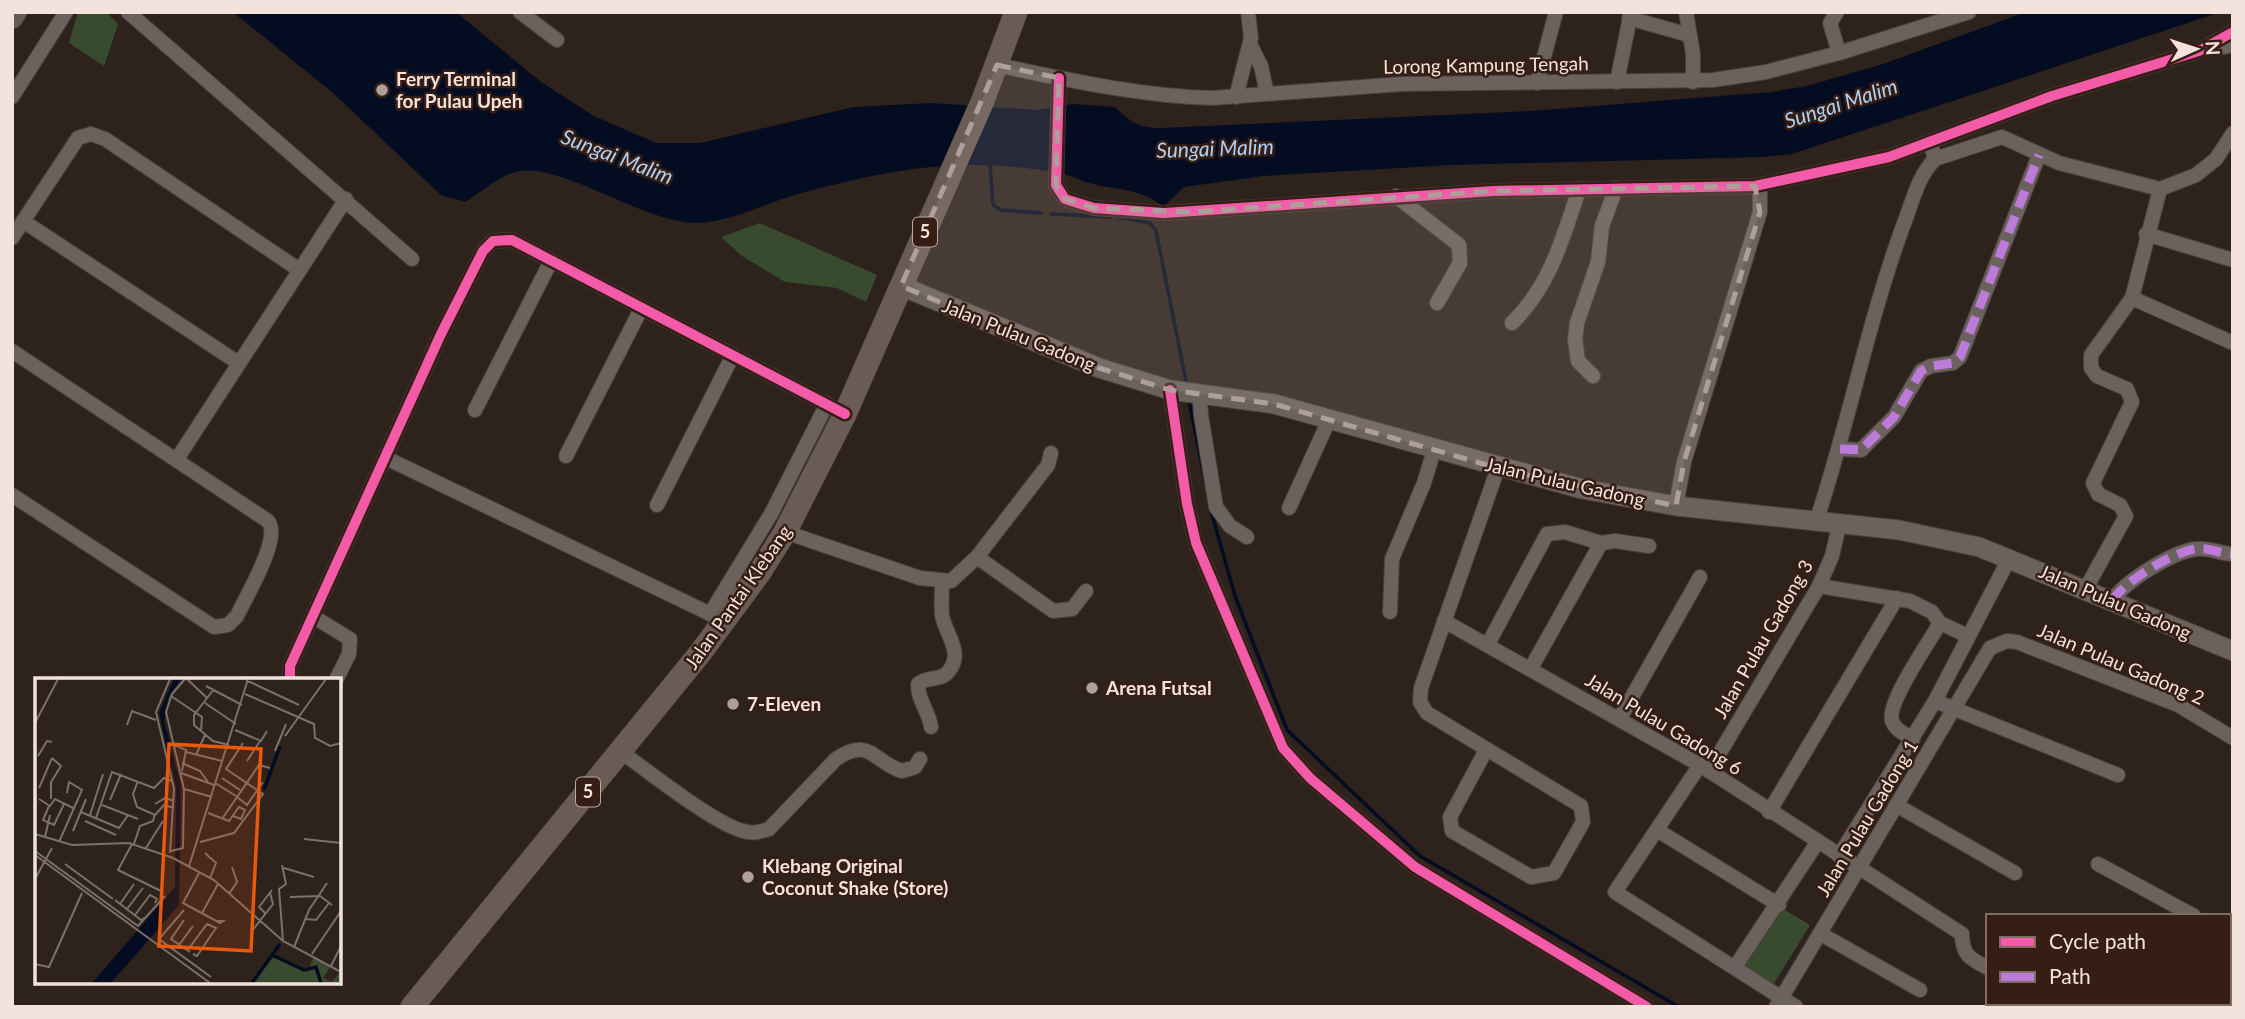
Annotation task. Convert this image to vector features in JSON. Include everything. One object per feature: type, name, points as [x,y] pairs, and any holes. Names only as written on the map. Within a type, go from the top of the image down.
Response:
[{"type":"highway","name":"Jalan Pantai Klebang","points":[[412,1007],[620,751],[717,618],[785,532],[836,409],[901,286],[949,178],[983,100],[1016,12]]},
{"type":"main road","points":[[12,18],[16,12]]},
{"type":"main road","name":"Jalan Pulau Gadong","points":[[901,286],[1099,368],[1186,391],[1274,404],[1436,447],[1498,468],[1582,489],[1676,506],[1817,519],[1946,538],[2010,557],[2233,651]]},
{"type":"street","points":[[12,97],[66,12]]},
{"type":"street","points":[[128,12],[412,259]]},
{"type":"street","points":[[520,12],[557,40]]},
{"type":"street","points":[[1236,97],[1250,44],[1252,27],[1248,12]]},
{"type":"street","points":[[1537,83],[1556,12]]},
{"type":"street","points":[[1686,12],[1693,54],[1693,82]]},
{"type":"street","points":[[1837,12],[1830,23],[1839,53]]},
{"type":"street","name":"Lorong Kampung Tengah","points":[[997,65],[1059,78],[1182,97],[1236,97],[1402,84],[1693,82],[1766,72],[1839,53],[1969,12]]},
{"type":"street","points":[[1617,82],[1630,15],[1689,34]]},
{"type":"street","points":[[1059,78],[1056,185],[1060,194],[1072,203],[1164,213],[1396,196],[1579,188],[1755,186],[1848,167],[1930,142],[2052,96],[2199,51],[2233,32]]},
{"type":"street","points":[[1250,44],[1261,66],[1267,94]]},
{"type":"street","points":[[2211,44],[2219,48],[2233,45]]},
{"type":"street","points":[[1817,519],[1840,449],[1889,265],[1923,174],[1935,159],[2002,137],[2039,155],[2160,190],[2196,176],[2216,159],[2233,133]]},
{"type":"street","points":[[12,238],[78,138],[98,135],[298,269]]},
{"type":"street","points":[[1930,142],[1935,159]]},
{"type":"street","points":[[1840,449],[1861,450],[1894,417],[1921,371],[1953,363],[1960,357],[2039,155]]},
{"type":"street","points":[[1676,506],[1691,438],[1760,212],[1760,193],[1755,186]]},
{"type":"street","points":[[1512,323],[1533,300],[1553,264],[1579,188]]},
{"type":"street","points":[[1593,376],[1578,361],[1574,339],[1598,262],[1602,226],[1616,188]]},
{"type":"street","points":[[2085,590],[2126,516],[2120,505],[2098,494],[2093,483],[2132,402],[2127,389],[2097,376],[2091,368],[2091,355],[2132,298],[2146,234],[2160,190]]},
{"type":"street","points":[[1396,196],[1460,245],[1460,263],[1437,303]]},
{"type":"street","points":[[177,460],[237,362],[346,199]]},
{"type":"street","points":[[23,221],[237,362]]},
{"type":"street","points":[[2146,234],[2233,260]]},
{"type":"street","points":[[290,678],[290,666],[441,334],[488,245],[497,239],[512,240],[836,409],[771,514],[717,618],[386,458]]},
{"type":"street","points":[[475,410],[551,261]]},
{"type":"street","points":[[2132,298],[2233,343]]},
{"type":"street","points":[[566,456],[641,309]]},
{"type":"street","points":[[12,351],[272,526],[273,541],[237,616],[228,625],[208,624],[12,495]]},
{"type":"street","points":[[657,505],[733,355]]},
{"type":"street","points":[[1186,391],[1200,400],[1216,507],[1230,526],[1247,537]]},
{"type":"street","points":[[1186,391],[1187,504],[1196,543],[1283,748],[1310,778],[1415,867],[1647,1007]]},
{"type":"street","points":[[1289,508],[1329,420]]},
{"type":"street","points":[[1390,612],[1392,559],[1436,447]]},
{"type":"street","points":[[785,532],[920,578],[942,582],[956,578],[977,556],[1048,465],[1051,453]]},
{"type":"street","points":[[1486,750],[1450,817],[1452,831],[1531,877],[1554,873],[1583,822],[1583,813],[1576,801],[1427,713],[1420,702],[1421,688],[1498,468]]},
{"type":"street","name":"Jalan Pulau Gadong 3","points":[[1735,967],[1615,892],[1704,768],[1819,586],[1832,556],[1840,522]]},
{"type":"street","points":[[1488,644],[1547,534],[1565,532],[1601,543],[1615,541],[1649,546]]},
{"type":"street","points":[[1531,668],[1601,543]]},
{"type":"street","points":[[2112,601],[2128,582],[2181,553],[2205,549],[2233,554]]},
{"type":"street","points":[[977,556],[1053,611],[1072,609],[1086,591]]},
{"type":"street","points":[[1839,856],[1935,701],[2010,557]]},
{"type":"street","points":[[1620,718],[1700,577]]},
{"type":"street","points":[[931,727],[930,715],[917,693],[918,684],[930,676],[937,677],[948,672],[954,655],[954,644],[942,615],[942,582]]},
{"type":"street","points":[[1819,586],[1897,598],[1921,605],[1940,623],[1968,636]]},
{"type":"street","points":[[1769,812],[1897,598]]},
{"type":"street","points":[[314,617],[350,639],[349,654],[337,678]]},
{"type":"street","name":"Jalan Pulau Gadong 6","points":[[1444,621],[1620,718],[1704,768],[1817,843],[1962,933],[1964,952],[1968,958],[1986,967]]},
{"type":"street","name":"Jalan Pulau Gadong 1","points":[[1913,739],[1893,722],[1892,706],[1940,623]]},
{"type":"street","name":"Jalan Pulau Gadong 2","points":[[1990,648],[2007,641],[2017,642],[2178,705],[2233,738]]},
{"type":"street","name":"Jalan Pulau Gadong 1","points":[[1779,1002],[1990,648]]},
{"type":"street","points":[[1935,701],[1954,711],[2118,775]]},
{"type":"street","points":[[620,751],[723,822],[746,832],[758,833],[769,829],[836,759],[849,751],[869,751],[902,771],[915,767],[920,760]]},
{"type":"street","points":[[1896,805],[2015,873]]},
{"type":"street","points":[[1657,830],[1779,905]]},
{"type":"street","points":[[1796,1007],[1779,1002],[1735,967],[1779,905],[1817,843]]},
{"type":"street","points":[[2098,864],[2190,914]]},
{"type":"street","points":[[1821,934],[1920,990]]},
{"type":"highlighted area","points":[[997,65],[1059,78],[1056,185],[1065,199],[1094,208],[1192,212],[1493,191],[1755,186],[1760,212],[1684,462],[1676,506],[1508,471],[1274,404],[1170,390],[1099,368],[901,286]]},
{"type":"green space","points":[[78,12],[106,12],[118,24],[104,66],[69,43]]},
{"type":"green space","points":[[760,223],[877,275],[866,302],[837,288],[785,282],[742,256],[721,237]]},
{"type":"green space","points":[[1780,907],[1810,925],[1773,985],[1743,966]]},
{"type":"water","name":"Sungai Malim","points":[[233,12],[456,12],[541,82],[594,116],[656,143],[700,143],[854,107],[931,103],[1037,110],[1072,104],[1115,107],[1135,123],[1161,128],[1531,111],[1771,92],[1807,86],[1883,64],[2026,12],[2221,12],[1792,154],[1452,165],[1263,176],[1184,187],[1163,207],[1137,193],[1089,183],[1064,174],[994,165],[930,167],[866,177],[786,198],[735,216],[696,223],[652,213],[577,183],[533,171],[509,174],[465,202],[441,195],[333,93]]},
{"type":"waterway","points":[[990,163],[993,205],[1001,210],[1041,213]]},
{"type":"waterway","points":[[1051,214],[1110,217]]},
{"type":"waterway","points":[[1118,217],[1150,223],[1156,231],[1187,386]]},
{"type":"waterway","points":[[1189,401],[1206,486]]},
{"type":"waterway","points":[[1211,511],[1235,596],[1287,730],[1420,856],[1679,1007]]},
{"type":"marked path","points":[[1840,449],[1861,450],[1894,417],[1921,371],[1931,366],[1953,363],[1960,357],[2039,155]]},
{"type":"marked path","points":[[2112,601],[2138,577],[2174,556],[2195,549],[2233,554]]},
{"type":"cycle path","points":[[1059,78],[1056,185],[1065,199],[1094,208],[1164,213],[1493,191],[1755,186],[1889,157],[2052,96],[2199,51],[2233,32]]},
{"type":"cycle path","points":[[290,678],[290,666],[441,334],[483,251],[493,241],[512,240],[845,414]]},
{"type":"cycle path","points":[[1170,390],[1187,504],[1196,543],[1283,748],[1310,778],[1415,867],[1647,1007]]},
{"type":"place","name":"Ferry Terminal for Pulau Upeh","points":[[382,90]]},
{"type":"place","name":"Arena Futsal","points":[[1092,688]]},
{"type":"place","name":"7-Eleven","points":[[733,704]]},
{"type":"place","name":"Klebang Original Coconut Shake (Store)","points":[[748,877]]}]
